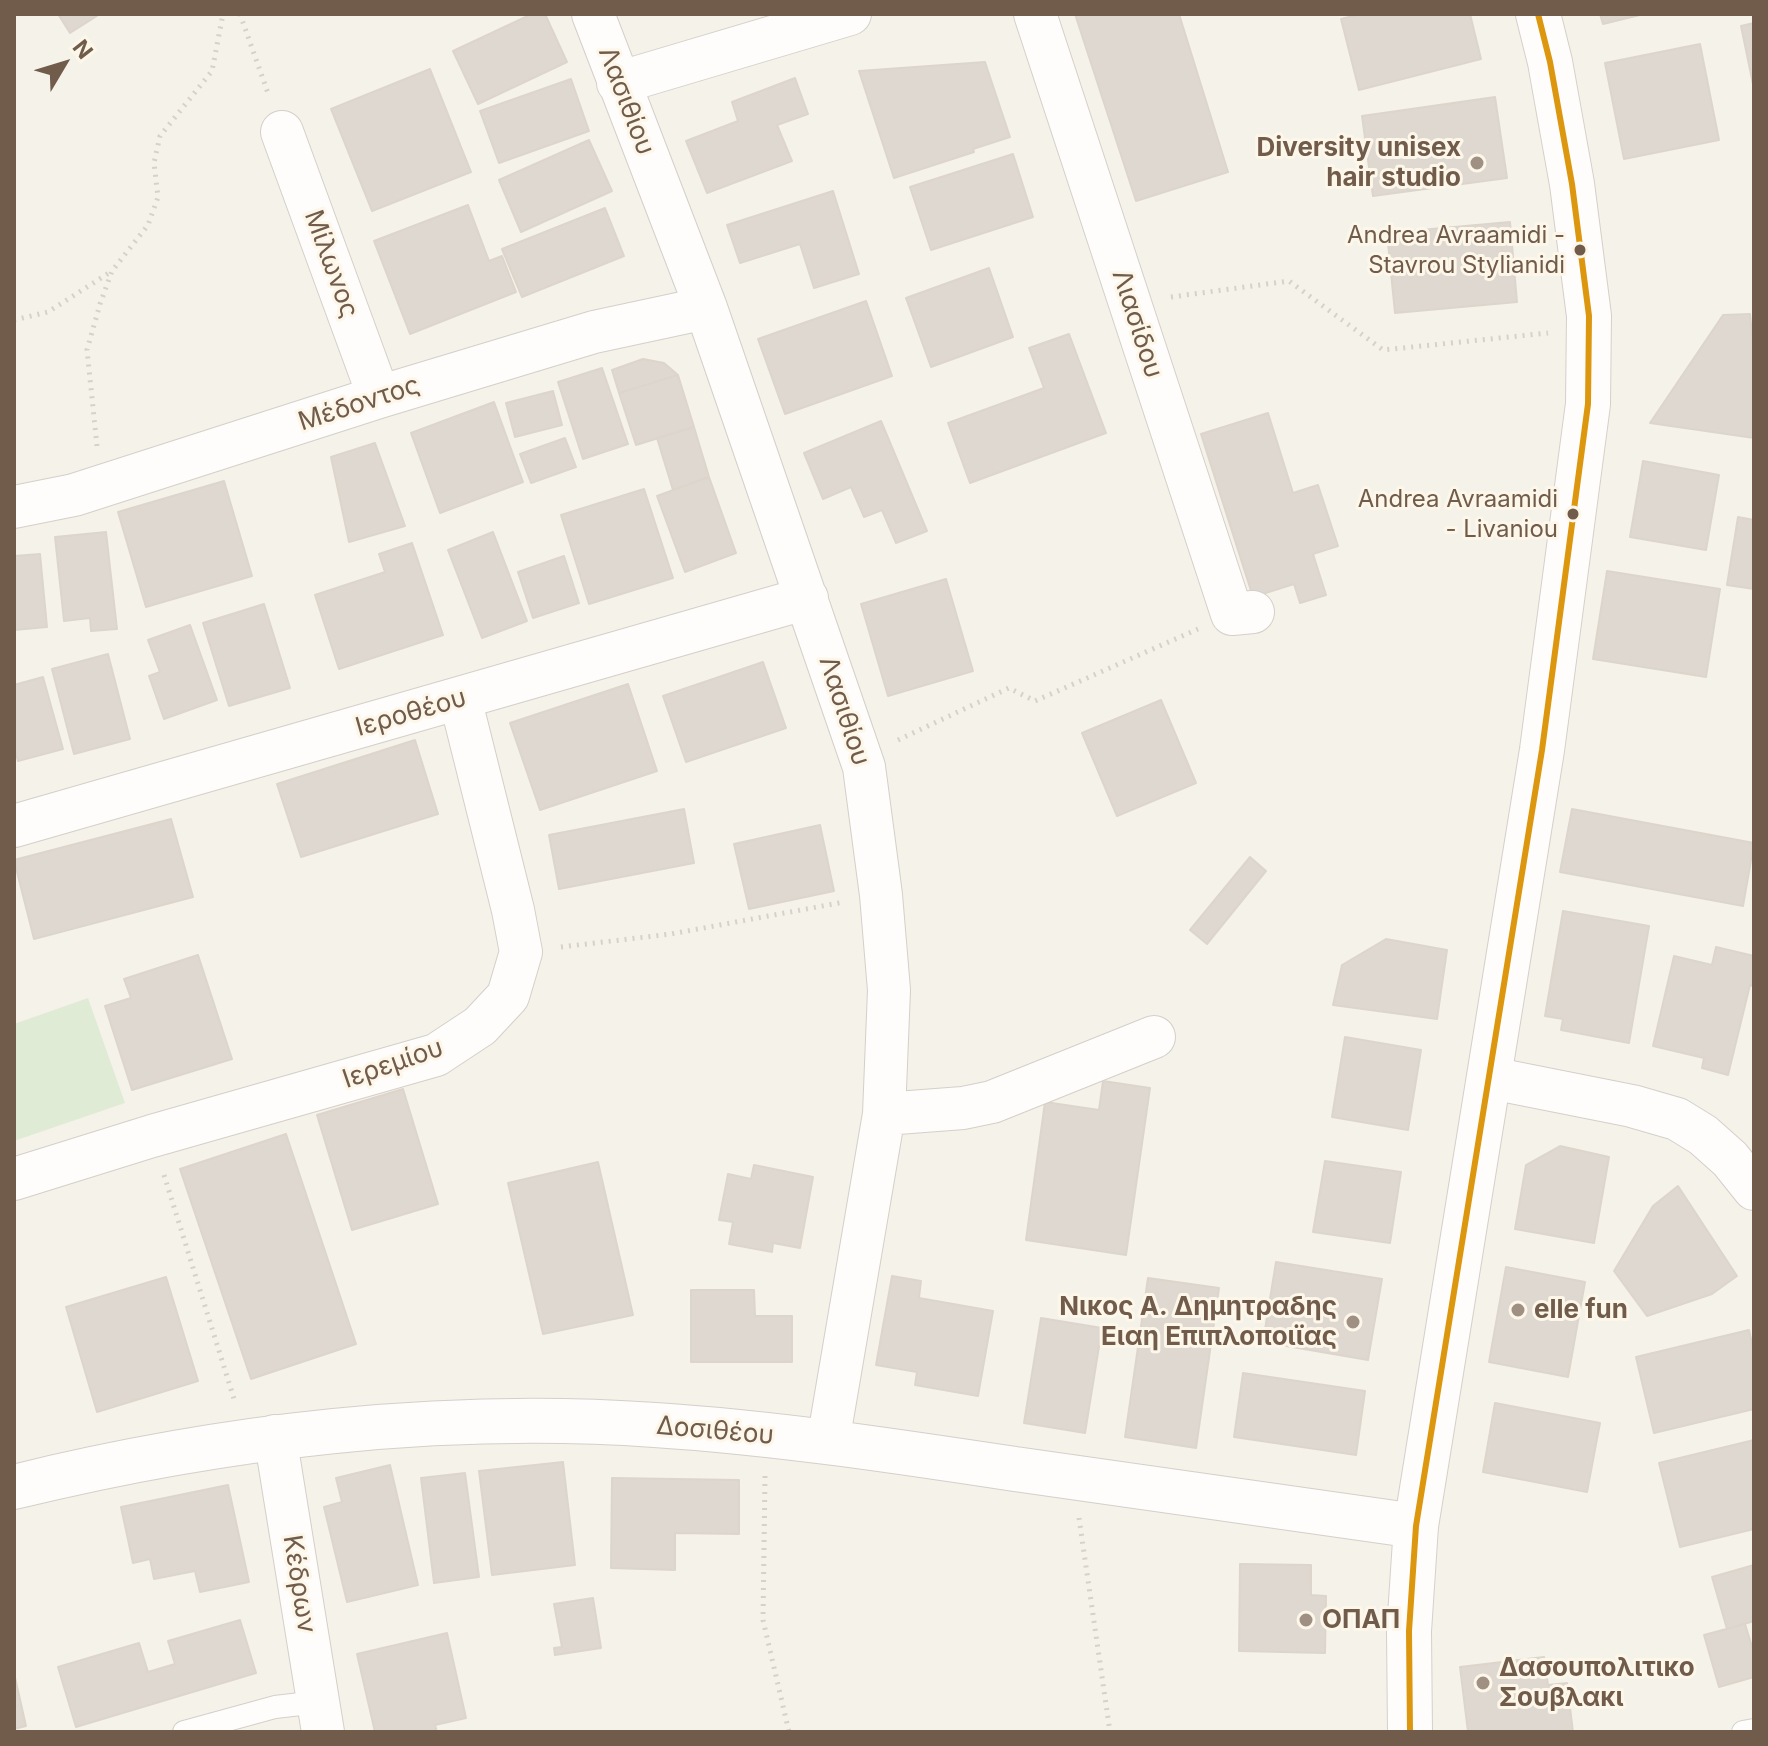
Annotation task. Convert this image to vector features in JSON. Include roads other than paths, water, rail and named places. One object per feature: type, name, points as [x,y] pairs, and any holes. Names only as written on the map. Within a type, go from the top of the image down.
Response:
[{"type":"main road","points":[[1410,1732],[1409,1631],[1416,1526],[1542,750],[1588,404],[1589,329],[1572,184],[1538,14]]},
{"type":"main road","name":"Δοσιθέου","points":[[14,1487],[93,1468],[261,1438],[390,1427],[550,1422],[654,1425],[828,1442],[1416,1526]]},
{"type":"street","name":"Λασιθίου","points":[[593,14],[706,308],[864,767],[881,895],[889,990],[884,1114],[828,1442]]},
{"type":"street","points":[[618,83],[850,14]]},
{"type":"street","name":"Λιασίδου","points":[[1035,14],[1130,303],[1242,613]]},
{"type":"street","name":"Μίλωνος","points":[[282,132],[379,397]]},
{"type":"street","name":"Μέδοντος","points":[[14,507],[74,495],[594,332],[706,308]]},
{"type":"street","name":"Ιεροθέου","points":[[14,826],[807,598]]},
{"type":"street","name":"Ιερεμίου","points":[[14,1179],[436,1055],[480,1026],[508,996],[521,952],[460,698]]},
{"type":"street","points":[[884,1114],[963,1108],[992,1102],[1154,1037]]},
{"type":"street","points":[[1491,1078],[1632,1106],[1677,1119],[1703,1135],[1730,1159],[1754,1189]]},
{"type":"street","name":"Κέδρων","points":[[261,1438],[320,1717]]},
{"type":"lane","points":[[184,1732],[275,1707],[320,1717]]},
{"type":"lane","points":[[1743,1732],[1754,1730]]},
{"type":"place","name":"Diversity unisex hair studio","points":[[1477,163]]},
{"type":"place","name":"Andrea Avraamidi - Stavrou Stylianidi","points":[[1580,250]]},
{"type":"place","name":"Andrea Avraamidi - Livaniou","points":[[1573,514]]},
{"type":"place","name":"elle fun","points":[[1518,1310]]},
{"type":"place","name":"Νικος Α. Δημητραδης Ειαη Επιπλοποιϊας","points":[[1353,1322]]},
{"type":"place","name":"ΟΠΑΠ","points":[[1306,1620]]},
{"type":"place","name":"Δασουπολιτικο Σουβλακι","points":[[1483,1683]]}]
